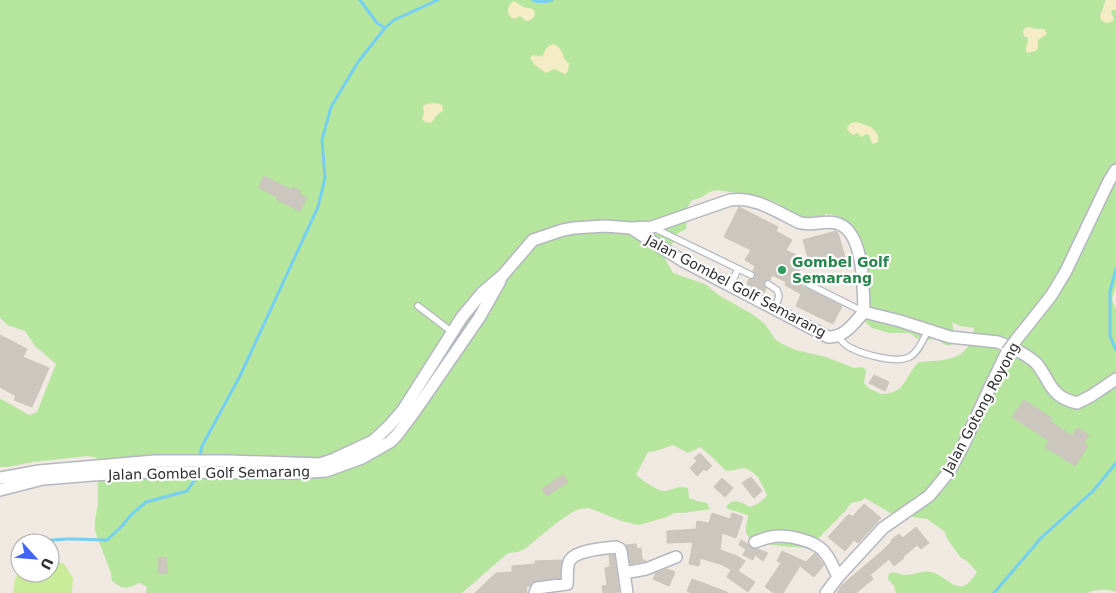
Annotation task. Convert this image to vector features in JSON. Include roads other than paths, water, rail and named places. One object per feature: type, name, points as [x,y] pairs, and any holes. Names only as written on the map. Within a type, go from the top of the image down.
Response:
[{"type":"street","name":"Jalan Gotong Royong","points":[[826,593],[882,528],[929,496],[949,472],[1007,352],[1051,296],[1066,271],[1116,170]]},
{"type":"street","name":"Jalan Gombel Golf Semarang","points":[[375,445],[403,410],[462,317],[482,293],[503,274],[533,240],[563,230],[605,226],[652,227],[737,199],[749,200],[773,208],[800,223],[829,222],[838,224],[844,226],[859,252],[864,312],[848,329],[838,336],[828,337],[683,261],[631,228]]},
{"type":"street","name":"Jalan Gombel Golf Semarang","points":[[0,490],[43,479],[194,467],[320,464],[375,445],[390,442],[416,411],[479,318],[503,274]]},
{"type":"street","points":[[864,312],[950,336],[998,342],[1036,363],[1052,389],[1068,401],[1077,403],[1116,379]]},
{"type":"street","points":[[442,348],[453,354]]},
{"type":"street","name":"Jalan Gombel Golf Semarang","points":[[0,478],[39,471],[135,462],[194,467]]},
{"type":"street","points":[[756,542],[772,536],[812,542],[825,552],[838,577]]},
{"type":"street","points":[[535,593],[537,588],[567,584],[568,564],[577,555],[587,551],[619,547],[622,550],[627,593]]},
{"type":"street","points":[[624,573],[646,569],[676,557]]},
{"type":"lane","points":[[652,227],[751,275]]},
{"type":"lane","points":[[730,286],[738,269]]},
{"type":"lane","points":[[768,284],[777,290],[779,296],[775,309]]},
{"type":"lane","points":[[808,284],[864,312]]},
{"type":"lane","points":[[418,306],[452,332]]},
{"type":"lane","points":[[838,336],[848,347],[871,356],[893,360],[910,357],[928,330]]},
{"type":"waterway","points":[[360,0],[377,23],[385,28]]},
{"type":"waterway","points":[[199,459],[202,446],[240,376],[318,207],[325,178],[322,140],[331,107],[358,62],[385,28],[394,20],[438,0]]},
{"type":"waterway","points":[[533,0],[542,2],[552,0]]},
{"type":"waterway","points":[[1116,269],[1110,291],[1110,336],[1116,350]]},
{"type":"waterway","points":[[994,593],[1041,538],[1093,491],[1116,463]]},
{"type":"waterway","points":[[60,539],[107,540],[146,502],[187,491],[194,481],[196,474]]},
{"type":"place","name":"Gombel Golf Semarang","points":[[782,270]]}]
